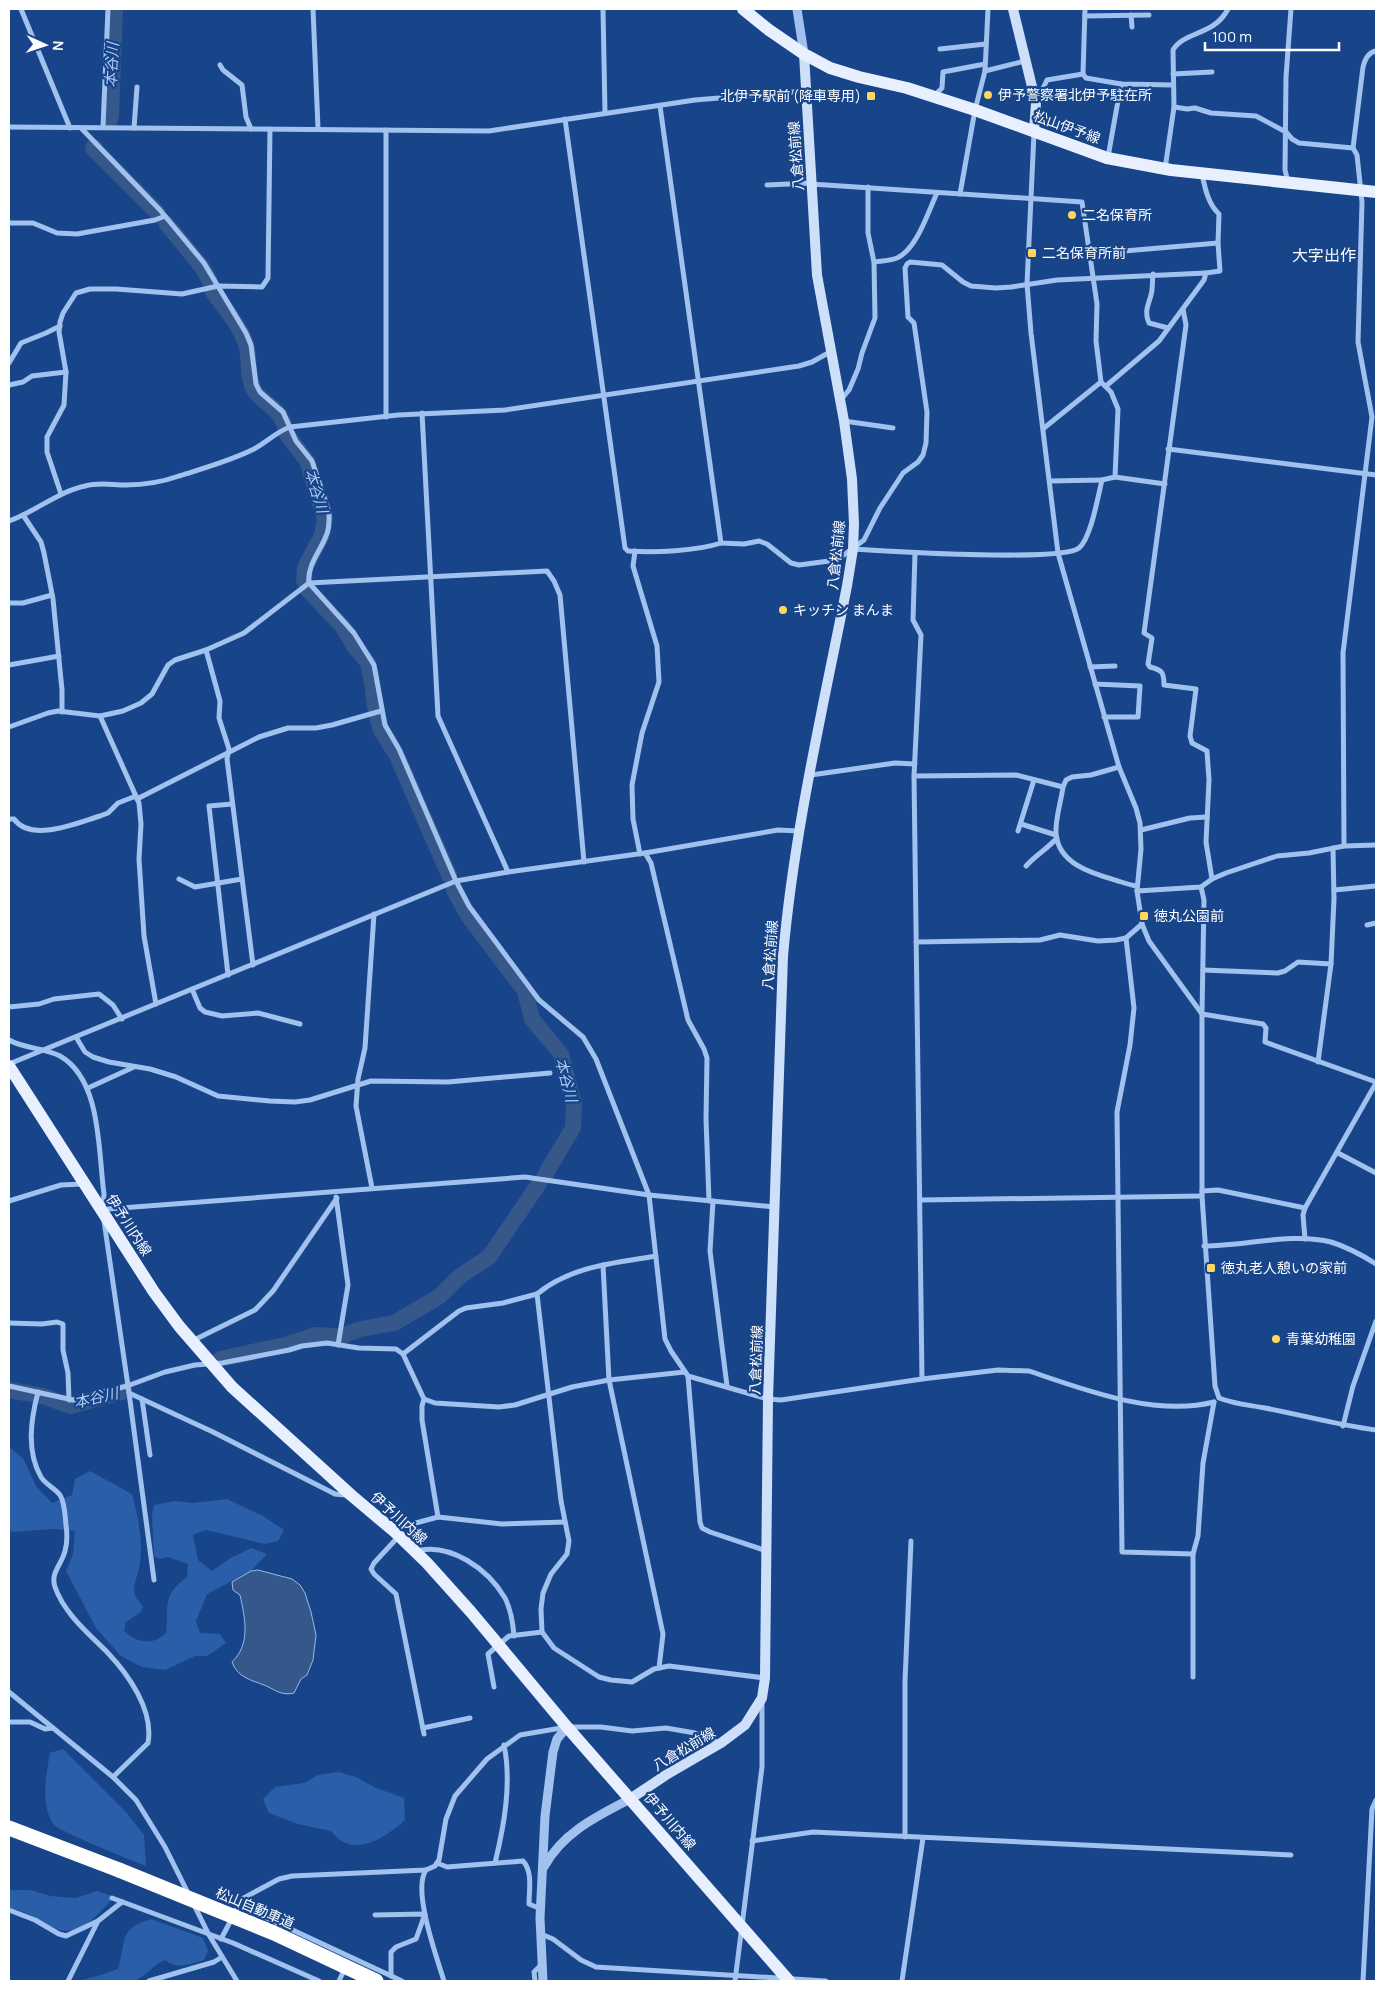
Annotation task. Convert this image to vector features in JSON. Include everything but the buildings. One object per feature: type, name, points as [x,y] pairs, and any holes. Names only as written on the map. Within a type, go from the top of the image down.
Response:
[{"type":"highway","name":"松山自動車道","points":[[9,1828],[274,1933],[376,1981]]},
{"type":"main road","name":"松山伊予線","points":[[743,9],[804,54],[830,68],[938,98],[1108,158],[1166,169],[1376,192]]},
{"type":"main road","points":[[1013,9],[1036,103],[1034,131]]},
{"type":"main road","name":"八倉松前線","points":[[630,1799],[720,1743],[745,1725],[762,1698],[765,1678],[768,1399],[783,956],[787,912],[799,831],[853,549],[854,524],[852,479],[844,421],[816,275],[804,54]]},
{"type":"main road","name":"伊予川内線","points":[[9,1065],[154,1292],[192,1342],[252,1408],[415,1551],[471,1612],[566,1727],[788,1980]]},
{"type":"street","points":[[21,9],[70,128]]},
{"type":"street","points":[[103,127],[108,9]]},
{"type":"street","points":[[312,9],[318,128]]},
{"type":"street","points":[[603,9],[605,113]]},
{"type":"street","points":[[797,9],[804,54]]},
{"type":"street","points":[[960,194],[975,110],[985,71],[988,9]]},
{"type":"street","points":[[1085,9],[1083,74],[1086,78],[1121,84],[1172,85]]},
{"type":"street","points":[[1166,169],[1174,107],[1172,85],[1173,50],[1175,45],[1215,26],[1228,9]]},
{"type":"street","points":[[1288,182],[1285,170],[1286,78],[1291,9]]},
{"type":"street","points":[[1131,15],[1132,27]]},
{"type":"street","points":[[1085,16],[1149,15]]},
{"type":"street","points":[[940,49],[986,44]]},
{"type":"street","points":[[1344,846],[1343,653],[1372,417],[1358,342],[1362,202],[1357,155],[1353,148],[1363,66],[1371,52],[1376,51]]},
{"type":"street","points":[[985,71],[1026,61]]},
{"type":"street","points":[[938,98],[938,92],[942,88],[943,72],[985,64]]},
{"type":"street","points":[[220,65],[223,70],[242,85],[246,117],[251,129]]},
{"type":"street","points":[[1173,74],[1212,72]]},
{"type":"street","points":[[1036,103],[1047,80],[1083,74]]},
{"type":"street","points":[[1108,158],[1121,84]]},
{"type":"street","points":[[134,128],[137,87]]},
{"type":"street","points":[[9,127],[318,128],[489,131],[735,96],[805,91]]},
{"type":"street","points":[[660,106],[721,543]]},
{"type":"street","points":[[1174,107],[1195,108],[1211,113],[1256,116],[1286,132],[1292,139],[1299,142],[1353,148]]},
{"type":"street","points":[[565,119],[625,548],[628,551],[700,549],[721,543],[744,544],[759,541],[767,544],[791,563],[799,565],[829,562],[853,549],[864,540],[880,508],[903,473],[918,462],[923,455],[926,443],[926,405],[914,322],[908,317],[905,268],[907,264]]},
{"type":"street","points":[[81,128],[165,216],[204,262],[251,344],[256,384],[260,392],[279,407],[296,441],[307,452],[312,461],[329,512],[327,535],[310,569],[309,583],[354,633],[367,652],[376,674],[381,711],[385,725],[403,756],[456,881],[469,906],[539,1000],[582,1037],[590,1048],[649,1195],[665,1339],[686,1374],[702,1528],[767,1551]]},
{"type":"street","points":[[61,494],[47,452],[47,437],[64,405],[66,372],[60,326],[63,313],[70,299],[82,290],[116,289],[182,294],[218,286],[262,287],[268,278],[270,129]]},
{"type":"street","points":[[386,130],[386,416]]},
{"type":"street","points":[[1034,131],[1027,284],[1031,333],[1058,553],[1094,684],[1119,767],[1136,808],[1141,830],[1141,849],[1136,888],[1142,924],[1149,941],[1202,1014],[1263,1024],[1266,1028],[1265,1042],[1376,1082],[1338,1153],[1305,1208],[1303,1215],[1304,1239]]},
{"type":"street","points":[[896,258],[907,264],[910,262],[942,265],[971,286],[1003,288],[1057,280],[1220,271],[1218,244],[1219,214],[1214,210],[1205,189],[1202,173]]},
{"type":"street","points":[[767,185],[811,183],[1082,202],[1097,304],[1096,341],[1101,382],[1106,386],[1118,409],[1116,477]]},
{"type":"street","points":[[840,401],[849,390],[855,376],[875,318],[874,262],[868,233],[868,187]]},
{"type":"street","points":[[874,262],[896,258],[905,252],[915,240],[937,193]]},
{"type":"street","points":[[9,223],[33,223],[57,232],[77,234],[155,220],[165,216]]},
{"type":"street","points":[[1089,254],[1218,244]]},
{"type":"street","points":[[1106,386],[1159,341],[1204,280],[1206,273]]},
{"type":"street","points":[[1153,274],[1146,317],[1149,323],[1168,328]]},
{"type":"street","points":[[1183,309],[1186,325],[1144,633],[1152,638],[1148,664],[1150,667],[1163,673],[1164,685],[1196,689],[1190,736],[1192,743],[1207,751],[1209,780],[1206,842],[1212,878]]},
{"type":"street","points":[[9,362],[21,343],[46,334],[60,326]]},
{"type":"street","points":[[9,521],[61,494],[92,484],[124,486],[158,482],[238,456],[255,448],[281,430],[290,427],[422,413],[505,410],[799,366],[812,362],[830,352]]},
{"type":"street","points":[[9,385],[24,382],[32,376],[66,372]]},
{"type":"street","points":[[1044,428],[1101,382]]},
{"type":"street","points":[[422,413],[438,716],[508,872]]},
{"type":"street","points":[[844,421],[893,428]]},
{"type":"street","points":[[1168,449],[1376,476]]},
{"type":"street","points":[[1050,481],[1102,480],[1116,477],[1165,484]]},
{"type":"street","points":[[853,549],[915,553],[1039,554],[1058,553],[1079,548],[1093,518],[1102,480]]},
{"type":"street","points":[[23,515],[41,542],[52,594],[59,656],[62,712]]},
{"type":"street","points":[[635,551],[633,566],[657,646],[659,682],[642,733],[632,785],[633,819],[642,854],[651,864],[688,1020],[707,1058],[706,1127],[711,1201],[710,1251],[727,1386]]},
{"type":"street","points":[[915,553],[913,620],[921,635],[914,776],[922,1379]]},
{"type":"street","points":[[9,727],[48,713],[62,712],[100,716],[123,711],[147,699],[152,694],[168,665],[175,660],[206,650],[244,633],[309,583],[547,570],[560,595],[584,862]]},
{"type":"street","points":[[9,603],[23,603],[52,594]]},
{"type":"street","points":[[206,650],[220,701],[219,718],[229,749],[227,759],[253,965]]},
{"type":"street","points":[[9,665],[59,656]]},
{"type":"street","points":[[1090,667],[1115,666]]},
{"type":"street","points":[[1094,684],[1140,686],[1138,718],[1104,717]]},
{"type":"street","points":[[9,819],[14,819],[17,824],[25,829],[40,831],[100,816],[118,803],[137,797],[228,754],[259,737],[288,728],[316,728],[332,725],[381,711]]},
{"type":"street","points":[[100,716],[137,797],[141,811],[139,859],[144,936],[156,1004]]},
{"type":"street","points":[[811,775],[895,763],[915,764]]},
{"type":"street","points":[[1119,767],[1066,780],[1063,787],[1057,836],[1064,852],[1078,866],[1106,879],[1136,888],[1201,887],[1212,878],[1277,856],[1309,853],[1344,846],[1376,845]]},
{"type":"street","points":[[914,776],[1016,775],[1063,787]]},
{"type":"street","points":[[1018,831],[1034,780]]},
{"type":"street","points":[[228,975],[209,806],[232,804]]},
{"type":"street","points":[[1141,830],[1190,818],[1208,817]]},
{"type":"street","points":[[1021,824],[1057,836]]},
{"type":"street","points":[[9,1065],[456,881],[642,854],[778,830],[799,831]]},
{"type":"street","points":[[1026,866],[1036,854],[1045,851],[1057,836]]},
{"type":"street","points":[[1318,1062],[1331,964],[1334,890],[1333,848]]},
{"type":"street","points":[[179,878],[195,887],[242,880]]},
{"type":"street","points":[[1334,890],[1376,886]]},
{"type":"street","points":[[1201,887],[1204,900],[1202,1193],[1204,1246],[1215,1386],[1219,1398],[1230,1403],[1263,1408],[1343,1426],[1376,1430]]},
{"type":"street","points":[[372,1188],[356,1106],[357,1086],[365,1048],[374,914]]},
{"type":"street","points":[[1367,925],[1376,923]]},
{"type":"street","points":[[916,942],[1040,940],[1060,935],[1098,941],[1116,940],[1126,938],[1142,924]]},
{"type":"street","points":[[1126,938],[1134,1008],[1130,1045],[1117,1112],[1122,1552],[1193,1554]]},
{"type":"street","points":[[1203,970],[1278,973],[1285,972],[1298,962],[1331,964]]},
{"type":"street","points":[[192,989],[200,1008],[204,1012],[222,1016],[258,1013],[300,1024]]},
{"type":"street","points":[[9,1007],[99,994],[113,1006],[122,1019]]},
{"type":"street","points":[[76,1037],[85,1052],[93,1057],[176,1077],[218,1096],[270,1102],[310,1100],[371,1081],[448,1082],[550,1073]]},
{"type":"street","points":[[9,1040],[19,1045],[45,1049],[72,1065],[88,1088],[94,1111],[104,1194],[103,1214],[154,1580]]},
{"type":"street","points":[[88,1088],[134,1067]]},
{"type":"street","points":[[1338,1153],[1376,1174]]},
{"type":"street","points":[[103,1214],[108,1210],[525,1177],[649,1195],[776,1207]]},
{"type":"street","points":[[9,1202],[61,1185],[85,1184]]},
{"type":"street","points":[[921,1200],[1117,1198],[1202,1193],[1218,1190],[1305,1208]]},
{"type":"street","points":[[336,1191],[348,1285],[338,1344]]},
{"type":"street","points":[[192,1342],[255,1310],[278,1283],[336,1198]]},
{"type":"street","points":[[1204,1246],[1304,1239],[1332,1243],[1358,1252],[1376,1264]]},
{"type":"street","points":[[403,1354],[459,1311],[466,1308],[503,1304],[537,1294],[562,1276],[603,1265],[656,1256]]},
{"type":"street","points":[[603,1265],[609,1380],[663,1634],[659,1668]]},
{"type":"street","points":[[537,1294],[561,1501],[569,1548],[567,1554],[551,1574],[543,1593],[541,1609],[542,1632],[554,1648],[599,1677],[632,1682],[659,1668],[669,1666],[765,1678]]},
{"type":"street","points":[[1343,1426],[1353,1386],[1376,1321]]},
{"type":"street","points":[[9,1323],[42,1324],[57,1322],[63,1324],[63,1350],[68,1373],[69,1400]]},
{"type":"street","points":[[9,1386],[69,1400],[127,1386],[165,1372],[195,1365],[240,1360],[315,1343],[338,1344],[359,1348],[396,1349],[403,1354],[424,1399],[435,1404],[500,1407],[515,1405],[548,1394],[609,1380],[686,1374],[768,1399],[781,1400],[922,1379],[1013,1369],[1029,1371],[1135,1403],[1166,1406],[1196,1405],[1214,1402],[1219,1398]]},
{"type":"street","points":[[38,1392],[32,1415],[31,1443],[35,1464],[42,1478],[59,1494],[63,1503],[67,1527],[66,1551],[54,1574],[54,1586],[84,1630],[106,1651],[131,1683],[146,1715],[148,1743],[113,1777]]},
{"type":"street","points":[[129,1393],[213,1432],[335,1494],[351,1495]]},
{"type":"street","points":[[142,1399],[150,1455]]},
{"type":"street","points":[[424,1399],[422,1420],[438,1517]]},
{"type":"street","points":[[1193,1677],[1193,1554],[1198,1536],[1203,1463],[1214,1402]]},
{"type":"street","points":[[424,1734],[396,1594],[374,1574],[371,1569],[374,1563],[405,1526],[438,1517],[502,1524],[565,1522]]},
{"type":"street","points":[[905,1837],[905,1681],[911,1541]]},
{"type":"street","points":[[415,1551],[426,1549],[453,1553],[473,1565],[498,1587],[505,1599],[512,1617],[514,1636]]},
{"type":"street","points":[[494,1687],[488,1654],[504,1639],[542,1632]]},
{"type":"street","points":[[9,1692],[113,1777],[136,1800],[175,1865],[208,1935],[237,1981]]},
{"type":"street","points":[[735,1978],[762,1767],[762,1698]]},
{"type":"street","points":[[423,1728],[470,1718]]},
{"type":"street","points":[[9,1722],[30,1722],[45,1729],[53,1728]]},
{"type":"street","points":[[543,1981],[540,1934],[546,1816],[553,1752],[557,1739],[566,1727]]},
{"type":"street","points":[[221,1939],[240,1900],[279,1879],[292,1876],[426,1870],[435,1866],[442,1848],[449,1808],[455,1796],[474,1771],[504,1745],[520,1735],[566,1727],[601,1727],[632,1731],[666,1728],[695,1733],[720,1743]]},
{"type":"street","points":[[495,1863],[506,1804],[508,1768],[504,1745]]},
{"type":"street","points":[[543,1869],[550,1856],[570,1834],[630,1799]]},
{"type":"street","points":[[1363,1981],[1372,1809],[1376,1800]]},
{"type":"street","points":[[752,1841],[813,1832],[1291,1855]]},
{"type":"street","points":[[902,1981],[923,1838]]},
{"type":"street","points":[[436,1863],[447,1867],[523,1861],[528,1866],[530,1875],[529,1904],[541,1909]]},
{"type":"street","points":[[426,1870],[422,1876],[421,1897],[444,1981]]},
{"type":"street","points":[[112,1898],[221,1939],[319,1981]]},
{"type":"street","points":[[9,1910],[35,1920],[66,1936],[98,1921],[122,1902]]},
{"type":"street","points":[[239,1905],[402,1981]]},
{"type":"street","points":[[375,1915],[425,1914]]},
{"type":"street","points":[[391,1976],[391,1952],[396,1946],[416,1939],[425,1914]]},
{"type":"street","points":[[68,1981],[98,1921]]},
{"type":"street","points":[[540,1934],[553,1939],[581,1960],[596,1967],[735,1978],[826,1981]]},
{"type":"street","points":[[149,1981],[214,1962],[222,1957]]},
{"type":"street","points":[[339,1981],[350,1957]]},
{"type":"street","points":[[535,1981],[534,1972],[541,1965]]},
{"type":"shaded area","points":[[9,1447],[23,1458],[36,1486],[52,1503],[72,1495],[75,1479],[90,1471],[132,1494],[138,1519],[141,1546],[140,1563],[134,1590],[137,1599],[143,1606],[141,1612],[126,1622],[124,1631],[140,1640],[156,1640],[166,1633],[168,1602],[173,1591],[187,1577],[188,1564],[168,1557],[159,1559],[154,1556],[152,1515],[154,1505],[175,1501],[193,1503],[227,1499],[263,1516],[284,1530],[278,1541],[265,1544],[206,1530],[193,1535],[198,1560],[212,1571],[229,1559],[251,1548],[267,1554],[251,1571],[207,1594],[196,1621],[200,1633],[220,1634],[226,1643],[207,1656],[195,1656],[165,1670],[142,1667],[121,1656],[96,1628],[66,1571],[73,1554],[75,1531],[53,1529],[12,1532],[9,1530]]},
{"type":"shaded area","points":[[258,1570],[292,1579],[300,1585],[305,1593],[311,1612],[316,1635],[313,1660],[307,1675],[301,1679],[294,1693],[282,1693],[241,1675],[232,1662],[242,1647],[245,1622],[240,1595],[233,1590],[232,1582],[251,1571]]},
{"type":"shaded area","points":[[63,1749],[126,1812],[144,1835],[146,1866],[54,1825],[47,1808],[46,1780],[50,1753]]},
{"type":"shaded area","points":[[339,1772],[356,1777],[376,1788],[404,1798],[405,1820],[378,1839],[358,1845],[339,1840],[331,1831],[298,1824],[269,1813],[263,1799],[275,1787],[304,1783],[318,1775]]},
{"type":"shaded area","points":[[9,1890],[31,1890],[50,1896],[76,1898],[97,1891],[115,1897],[91,1921],[75,1930],[66,1931],[56,1929],[24,1912],[9,1908]]},
{"type":"shaded area","points":[[151,1919],[203,1938],[208,1951],[204,1960],[174,1965],[165,1960],[142,1977],[128,1982],[78,1981],[118,1969],[128,1931],[140,1923]]},
{"type":"waterway","name":"本谷川","points":[[109,122],[111,116],[115,9]]},
{"type":"waterway","name":"本谷川","points":[[94,147],[157,212]]},
{"type":"waterway","name":"本谷川","points":[[166,223],[202,267],[210,281]]},
{"type":"waterway","name":"本谷川","points":[[213,292],[233,318],[245,340],[250,380],[254,390],[278,413],[284,424]]},
{"type":"waterway","name":"本谷川","points":[[286,433],[307,461],[325,519],[322,535],[305,568],[304,581]]},
{"type":"waterway","name":"本谷川","points":[[308,590],[343,627],[354,646],[368,663],[375,707]]},
{"type":"waterway","name":"本谷川","points":[[377,716],[381,730],[397,756],[449,875]]},
{"type":"waterway","name":"本谷川","points":[[454,890],[469,917],[525,991],[532,1019],[561,1054],[574,1105],[573,1128],[545,1175]]},
{"type":"waterway","name":"本谷川","points":[[344,1335],[361,1329],[394,1323],[440,1296],[460,1276],[489,1257],[540,1182]]},
{"type":"waterway","name":"本谷川","points":[[220,1359],[285,1345],[315,1335],[334,1336]]},
{"type":"waterway","name":"本谷川","points":[[9,1390],[43,1396],[70,1406],[125,1391]]},
{"type":"place","name":"伊予警察署北伊予駐在所","points":[[988,95]]},
{"type":"place","name":"北伊予駅前 (降車専用)","points":[[871,96]]},
{"type":"place","name":"二名保育所","points":[[1072,215]]},
{"type":"place","name":"二名保育所前","points":[[1032,253]]},
{"type":"place","name":"キッチン まんま","points":[[783,610]]},
{"type":"place","name":"徳丸公園前","points":[[1144,916]]},
{"type":"place","name":"徳丸老人憩いの家前","points":[[1211,1268]]},
{"type":"place","name":"青葉幼稚園","points":[[1276,1339]]},
{"type":"district","name":"大字出作","points":[[1324,255]]}]
